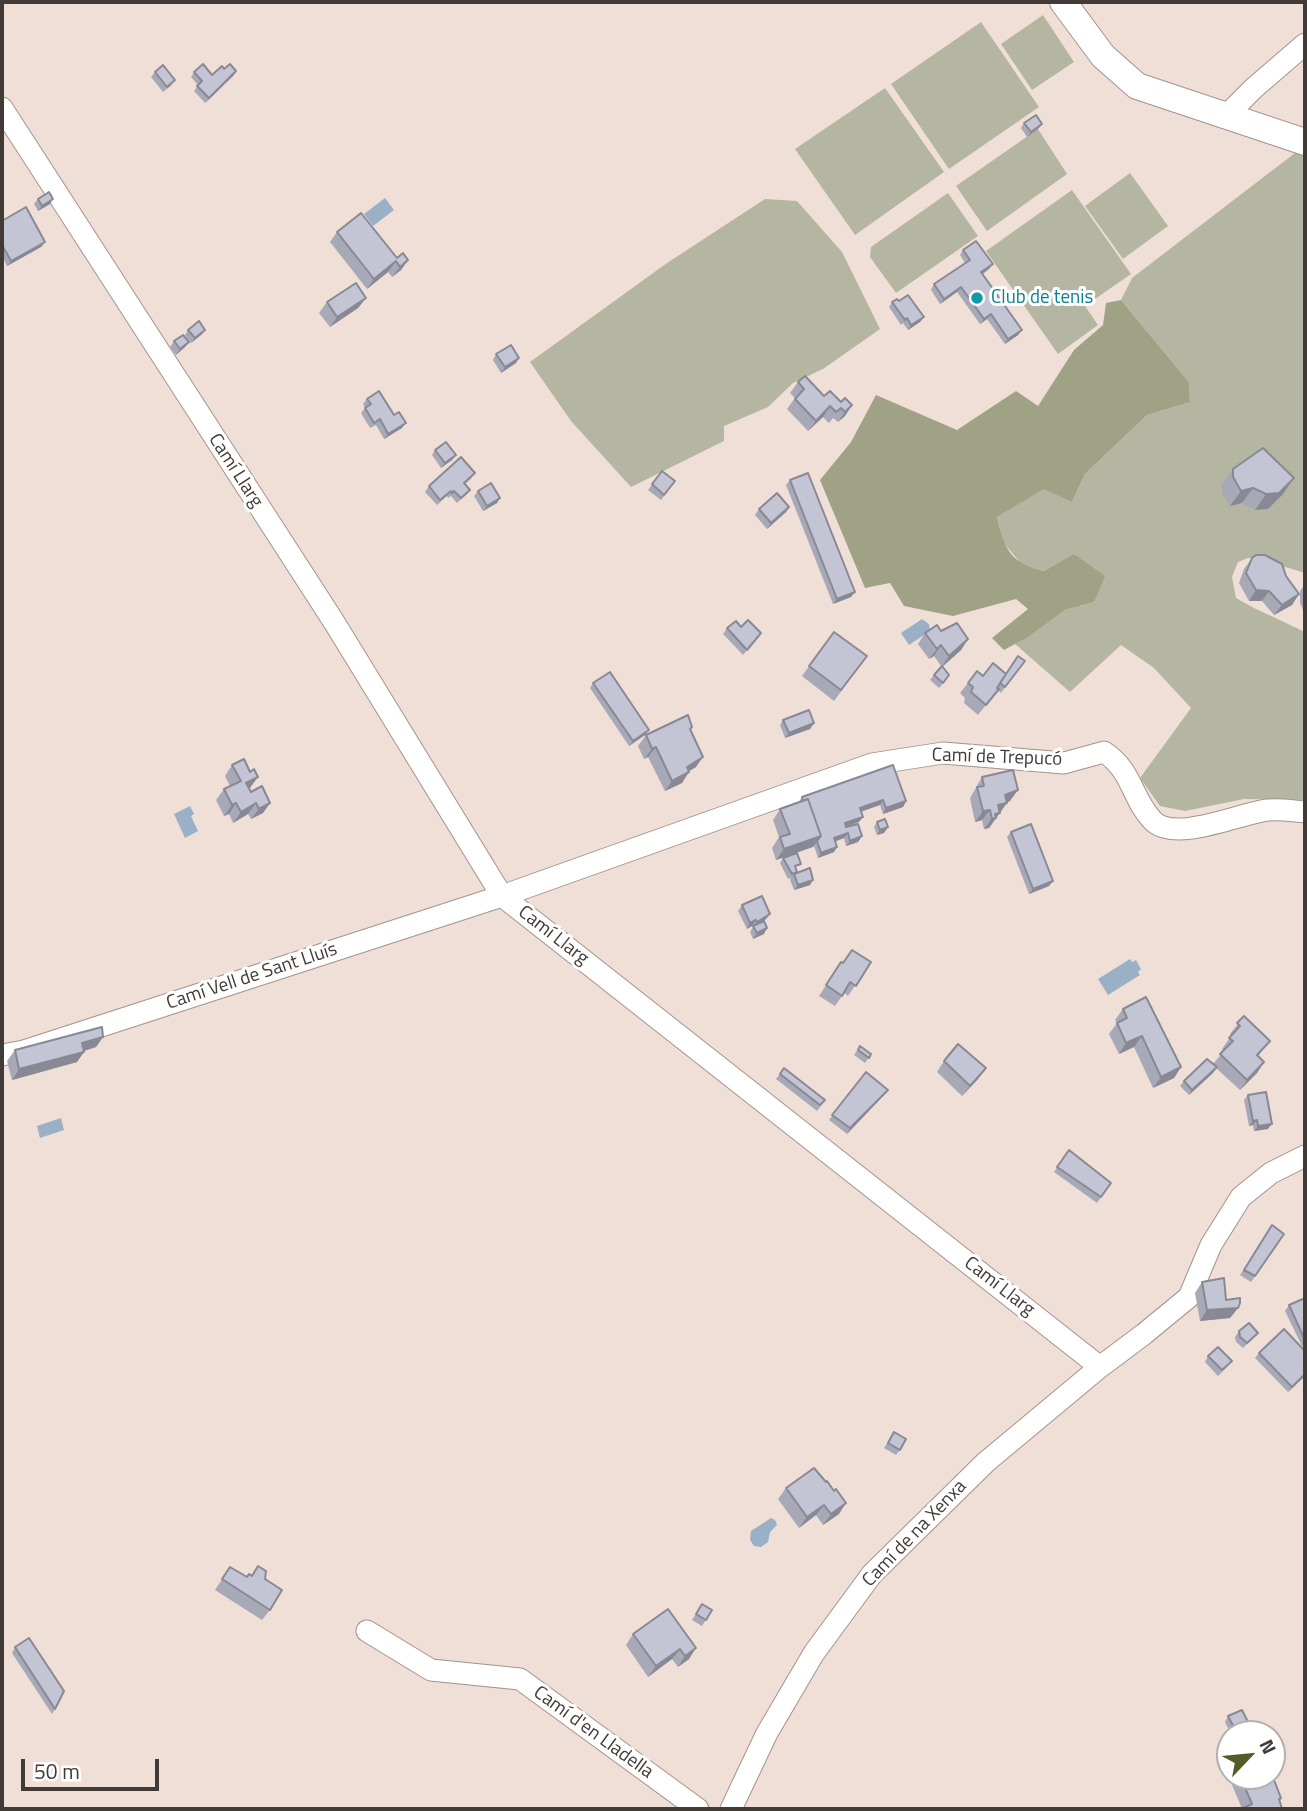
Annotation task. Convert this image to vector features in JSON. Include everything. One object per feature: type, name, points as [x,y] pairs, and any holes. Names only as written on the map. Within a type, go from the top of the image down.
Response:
[{"type":"street","points":[[1063,2],[1103,56],[1138,86],[1305,142]]},
{"type":"street","points":[[1227,115],[1305,44]]},
{"type":"street","name":"Camí Llarg","points":[[2,108],[334,622],[502,896],[1100,1367]]},
{"type":"street","name":"Camí de Trepucó","points":[[502,896],[872,764],[943,753],[1064,763],[1104,752],[1116,759],[1126,771],[1135,795],[1155,823],[1172,828],[1191,829],[1268,810],[1305,812]]},
{"type":"street","name":"Camí Vell de Sant Lluís","points":[[2,1055],[24,1051],[502,896]]},
{"type":"street","points":[[1100,1367],[1189,1297],[1211,1245],[1241,1197],[1271,1173],[1305,1157]]},
{"type":"street","name":"Camí de na Xenxa","points":[[731,1809],[767,1733],[814,1653],[873,1574],[986,1462],[1100,1367]]},
{"type":"street","name":"Camí d'en Lladella","points":[[367,1631],[430,1670],[520,1679],[698,1809]]},
{"type":"green space","points":[[1043,15],[1074,62],[1032,90],[1001,44]]},
{"type":"green space","points":[[981,22],[1039,107],[949,169],[891,84]]},
{"type":"green space","points":[[885,88],[944,172],[855,235],[795,149]]},
{"type":"green space","points":[[1038,129],[1067,174],[987,231],[956,186]]},
{"type":"green space","points":[[1295,153],[1305,156],[1305,573],[1248,558],[1238,562],[1232,577],[1236,598],[1305,632],[1305,800],[1244,799],[1185,811],[1160,806],[1140,778],[1191,708],[1154,668],[1121,645],[1070,692],[1015,644],[1065,610],[1094,602],[1075,554],[1044,571],[1023,566],[1003,542],[997,517],[1045,488],[1072,502],[1085,474],[1147,415],[1190,402],[1189,382],[1121,300],[1132,278]]},
{"type":"green space","points":[[1130,173],[1168,226],[1123,259],[1085,206]]},
{"type":"green space","points":[[1072,190],[1131,274],[1085,306],[1098,325],[1058,354],[986,251]]},
{"type":"green space","points":[[948,193],[978,236],[896,293],[870,257],[871,247]]},
{"type":"green space","points":[[765,199],[797,201],[842,252],[880,329],[823,369],[793,383],[768,407],[724,426],[724,441],[631,487],[571,421],[530,362],[667,263]]},
{"type":"green space","points":[[1121,300],[1189,382],[1190,402],[1147,415],[1085,474],[1072,502],[1044,489],[997,517],[1006,546],[1016,559],[1024,564],[1044,571],[1074,554],[1105,576],[1094,602],[1065,610],[1004,650],[992,638],[1028,609],[1016,599],[953,616],[904,606],[890,583],[865,588],[820,480],[851,442],[876,395],[957,430],[1016,391],[1038,406],[1074,350],[1103,325],[1106,303]]},
{"type":"water","points":[[385,198],[394,210],[373,226],[364,214]]},
{"type":"water","points":[[922,619],[929,624],[930,631],[909,645],[901,633]]},
{"type":"water","points":[[190,806],[198,831],[185,838],[174,814]]},
{"type":"water","points":[[1130,959],[1132,962],[1136,960],[1141,969],[1138,972],[1140,975],[1108,995],[1098,979]]},
{"type":"water","points":[[61,1118],[64,1130],[40,1138],[37,1126]]},
{"type":"water","points":[[771,1518],[777,1525],[770,1532],[768,1542],[761,1547],[754,1546],[750,1540],[751,1531]]},
{"type":"building","points":[[203,64],[212,75],[222,66],[224,69],[230,64],[236,71],[209,98],[197,86],[202,81],[194,72]]},
{"type":"building","points":[[163,65],[175,80],[167,87],[155,72]]},
{"type":"building","points":[[1036,115],[1042,124],[1031,132],[1024,123]]},
{"type":"building","points":[[49,192],[53,199],[42,206],[38,199]]},
{"type":"building","points":[[26,207],[45,242],[11,261],[2,245],[2,221]]},
{"type":"building","points":[[361,213],[397,258],[403,253],[408,260],[400,267],[396,261],[374,279],[337,232]]},
{"type":"building","name":"Club de tenis","points":[[976,241],[993,264],[981,272],[1022,330],[1008,339],[991,314],[984,319],[961,287],[944,299],[934,284],[970,260],[963,250]]},
{"type":"building","points":[[356,283],[366,298],[337,317],[327,302]]},
{"type":"building","points":[[908,295],[924,317],[911,325],[892,302]]},
{"type":"building","points":[[199,321],[205,330],[195,338],[188,330]]},
{"type":"building","points":[[183,335],[189,342],[180,349],[174,341]]},
{"type":"building","points":[[511,345],[519,358],[505,367],[496,354]]},
{"type":"building","points":[[805,376],[824,396],[830,391],[841,402],[845,398],[852,405],[845,412],[841,408],[836,412],[830,406],[816,421],[795,399],[804,389],[798,382]]},
{"type":"building","points":[[379,391],[394,415],[399,412],[406,423],[388,434],[380,419],[374,423],[365,408],[371,404],[367,399]]},
{"type":"building","points":[[446,442],[456,455],[445,463],[435,450]]},
{"type":"building","points":[[1263,448],[1294,478],[1279,493],[1266,494],[1253,488],[1241,491],[1233,477],[1233,469]]},
{"type":"building","points":[[461,457],[475,473],[464,483],[470,490],[461,498],[451,491],[440,500],[429,486]]},
{"type":"building","points":[[662,471],[675,481],[664,495],[652,484]]},
{"type":"building","points":[[808,473],[855,592],[837,599],[790,480]]},
{"type":"building","points":[[491,483],[500,498],[487,506],[478,491]]},
{"type":"building","points":[[777,493],[789,507],[771,523],[759,509]]},
{"type":"building","points":[[1256,555],[1265,555],[1282,564],[1286,576],[1299,594],[1282,605],[1269,591],[1256,590],[1246,573]]},
{"type":"building","points":[[748,620],[761,633],[747,650],[727,628],[736,621],[741,627]]},
{"type":"building","points":[[957,623],[968,639],[949,656],[941,645],[937,649],[925,633],[937,625],[941,631]]},
{"type":"building","points":[[834,632],[867,656],[841,690],[809,666]]},
{"type":"building","points":[[1018,656],[1025,661],[1005,687],[1000,683]]},
{"type":"building","points":[[993,663],[1006,674],[997,688],[999,689],[986,705],[971,692],[973,687],[968,683],[977,671],[983,676]]},
{"type":"building","points":[[942,666],[949,675],[943,683],[934,675]]},
{"type":"building","points":[[610,672],[649,730],[633,741],[593,683]]},
{"type":"building","points":[[809,710],[814,723],[789,733],[783,720]]},
{"type":"building","points":[[688,715],[692,727],[690,729],[703,757],[687,767],[689,772],[672,781],[656,747],[652,749],[646,735]]},
{"type":"building","points":[[244,759],[250,772],[254,769],[258,777],[246,783],[251,792],[262,786],[270,803],[259,809],[256,803],[241,812],[236,803],[232,805],[224,789],[241,781],[232,765]]},
{"type":"building","points":[[893,765],[906,801],[886,808],[883,800],[860,808],[863,817],[845,823],[846,827],[858,824],[862,836],[850,841],[848,833],[834,838],[837,847],[821,853],[817,841],[821,836],[808,799],[803,801],[802,797]]},
{"type":"building","points":[[1013,770],[1018,790],[1005,795],[1007,803],[998,805],[1000,813],[995,814],[996,818],[992,819],[990,810],[983,811],[977,787],[984,786],[982,777]]},
{"type":"building","points":[[808,799],[821,836],[784,849],[780,837],[790,834],[780,809]]},
{"type":"building","points":[[885,819],[888,827],[880,830],[877,822]]},
{"type":"building","points":[[1031,824],[1053,881],[1033,889],[1011,832]]},
{"type":"building","points":[[797,853],[801,864],[795,866],[797,872],[792,874],[783,858]]},
{"type":"building","points":[[810,868],[813,880],[798,885],[794,874]]},
{"type":"building","points":[[762,896],[770,914],[750,923],[742,905]]},
{"type":"building","points":[[764,921],[767,928],[757,933],[753,926]]},
{"type":"building","points":[[852,950],[871,962],[856,986],[850,982],[842,996],[826,985]]},
{"type":"building","points":[[1146,997],[1181,1067],[1161,1077],[1142,1036],[1126,1043],[1117,1023],[1127,1018],[1123,1009]]},
{"type":"building","points":[[1244,1016],[1270,1041],[1257,1055],[1264,1062],[1247,1080],[1220,1054],[1233,1041],[1229,1038],[1240,1026],[1237,1023]]},
{"type":"building","points":[[102,1027],[103,1037],[82,1043],[84,1052],[19,1069],[15,1050]]},
{"type":"building","points":[[958,1044],[986,1068],[970,1086],[944,1061]]},
{"type":"building","points":[[860,1046],[871,1054],[869,1058],[858,1050]]},
{"type":"building","points":[[1207,1059],[1217,1067],[1192,1090],[1184,1081]]},
{"type":"building","points":[[784,1068],[825,1100],[820,1105],[780,1074]]},
{"type":"building","points":[[866,1072],[888,1090],[850,1128],[832,1115]]},
{"type":"building","points":[[1266,1092],[1272,1124],[1258,1126],[1257,1120],[1253,1121],[1248,1095]]},
{"type":"building","points":[[1069,1150],[1111,1183],[1101,1197],[1057,1167]]},
{"type":"building","points":[[1272,1225],[1284,1234],[1255,1276],[1244,1270]]},
{"type":"building","points":[[1224,1278],[1226,1300],[1240,1298],[1238,1308],[1207,1310],[1202,1282]]},
{"type":"building","points":[[1305,1298],[1305,1340],[1289,1305]]},
{"type":"building","points":[[1249,1323],[1258,1333],[1247,1343],[1240,1337],[1239,1331]]},
{"type":"building","points":[[1284,1329],[1305,1351],[1305,1374],[1292,1387],[1259,1353]]},
{"type":"building","points":[[1218,1347],[1232,1361],[1222,1370],[1208,1356]]},
{"type":"building","points":[[894,1432],[906,1439],[900,1450],[888,1443]]},
{"type":"building","points":[[814,1468],[846,1503],[831,1514],[824,1505],[807,1517],[786,1488]]},
{"type":"building","points":[[258,1566],[266,1571],[265,1579],[282,1590],[270,1610],[222,1579],[230,1567],[247,1577],[249,1574],[252,1576]]},
{"type":"building","points":[[702,1604],[712,1610],[706,1620],[696,1614]]},
{"type":"building","points":[[668,1609],[696,1648],[685,1656],[680,1649],[656,1666],[633,1634]]},
{"type":"building","points":[[29,1638],[64,1691],[55,1709],[15,1647]]},
{"type":"building","points":[[1242,1710],[1247,1720],[1230,1720],[1228,1716]]},
{"type":"building","points":[[1246,1790],[1278,1790],[1282,1809],[1241,1809],[1252,1804]]},
{"type":"place","name":"Club de tenis","points":[[977,298]]}]
